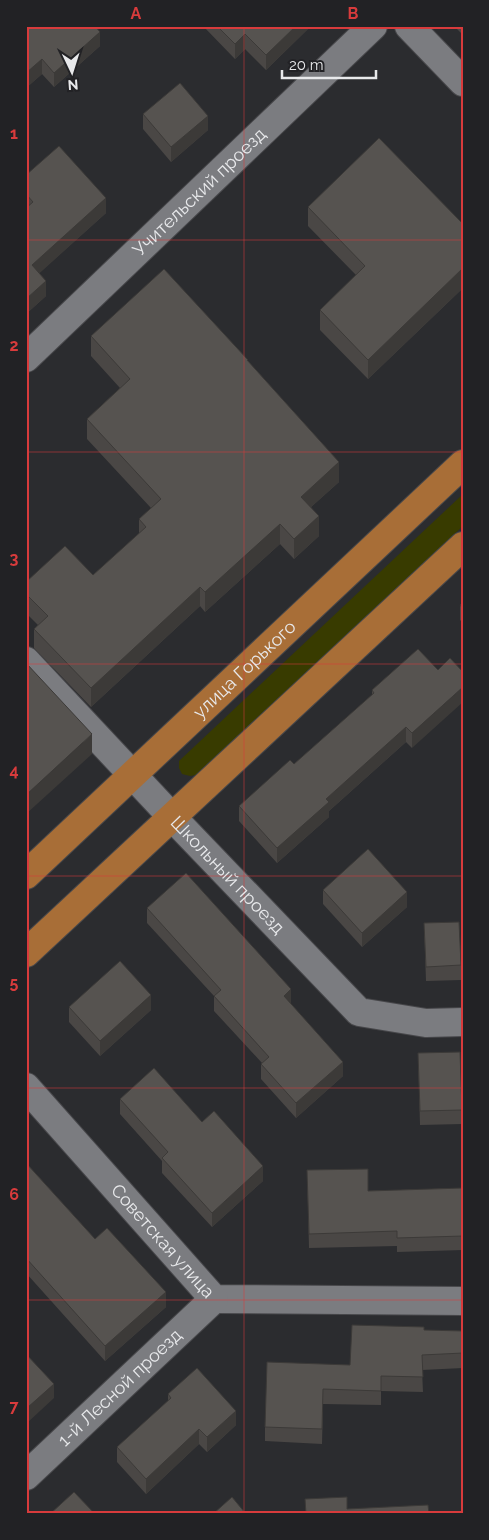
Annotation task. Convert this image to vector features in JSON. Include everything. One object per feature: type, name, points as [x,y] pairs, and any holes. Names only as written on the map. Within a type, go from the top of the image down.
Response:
[{"type":"main road","name":"улица Горького","points":[[26,876],[463,464]]},
{"type":"main road","points":[[26,953],[463,546]]},
{"type":"street","name":"Учительский проезд","points":[[26,358],[373,26]]},
{"type":"street","points":[[409,26],[463,82]]},
{"type":"street","name":"Школьный проезд","points":[[26,661],[359,1012],[426,1023],[463,1022]]},
{"type":"street","name":"Советская улица","points":[[26,1087],[214,1299],[463,1301]]},
{"type":"street","name":"1-й Лесной проезд","points":[[26,1476],[214,1299]]},
{"type":"shaded area","points":[[463,494],[463,526],[196,775],[182,774],[179,768],[179,761]]},
{"type":"building","points":[[26,26],[95,26],[100,32],[54,73],[42,59],[26,73]]},
{"type":"building","points":[[217,26],[296,26],[266,55],[245,34],[235,44]]},
{"type":"building","points":[[180,83],[208,116],[171,147],[143,114]]},
{"type":"building","points":[[379,138],[463,224],[463,268],[368,360],[320,310],[365,266],[308,207]]},
{"type":"building","points":[[59,146],[106,198],[32,265],[46,281],[26,299],[26,208],[33,202],[26,194],[26,175]]},
{"type":"building","points":[[164,269],[339,462],[301,497],[319,516],[294,539],[280,524],[205,592],[200,587],[91,688],[34,629],[48,616],[26,594],[26,582],[65,546],[93,575],[146,527],[139,519],[161,499],[87,419],[130,379],[91,336]]},
{"type":"building","points":[[418,649],[438,670],[450,658],[463,672],[463,687],[412,733],[406,727],[326,799],[329,802],[277,848],[239,806],[290,760],[294,764],[374,693],[372,690]]},
{"type":"building","points":[[26,663],[92,734],[26,795]]},
{"type":"building","points":[[368,849],[407,892],[362,933],[323,890]]},
{"type":"building","points":[[186,873],[291,989],[284,996],[343,1062],[296,1103],[261,1064],[269,1057],[214,996],[221,990],[147,908]]},
{"type":"building","points":[[459,922],[461,965],[426,967],[424,923]]},
{"type":"building","points":[[120,961],[151,995],[100,1041],[69,1007]]},
{"type":"building","points":[[460,1052],[462,1110],[420,1111],[418,1053]]},
{"type":"building","points":[[154,1068],[202,1122],[214,1111],[263,1166],[212,1213],[162,1158],[168,1152],[120,1099]]},
{"type":"building","points":[[26,1163],[95,1239],[107,1228],[166,1292],[105,1346],[26,1258]]},
{"type":"building","points":[[368,1169],[368,1191],[463,1188],[463,1236],[397,1238],[397,1231],[309,1234],[307,1170]]},
{"type":"building","points":[[352,1325],[424,1327],[424,1330],[463,1331],[463,1353],[422,1355],[423,1377],[381,1376],[381,1391],[323,1389],[322,1429],[265,1427],[267,1362],[350,1365]]},
{"type":"building","points":[[26,1354],[54,1384],[27,1408],[26,1408]]},
{"type":"building","points":[[197,1368],[236,1411],[207,1437],[199,1429],[146,1479],[117,1447],[171,1398],[168,1394]]},
{"type":"building","points":[[74,1492],[95,1514],[50,1514]]},
{"type":"building","points":[[232,1497],[246,1514],[213,1514]]},
{"type":"building","points":[[347,1497],[347,1509],[428,1505],[429,1514],[306,1514],[305,1499]]}]
